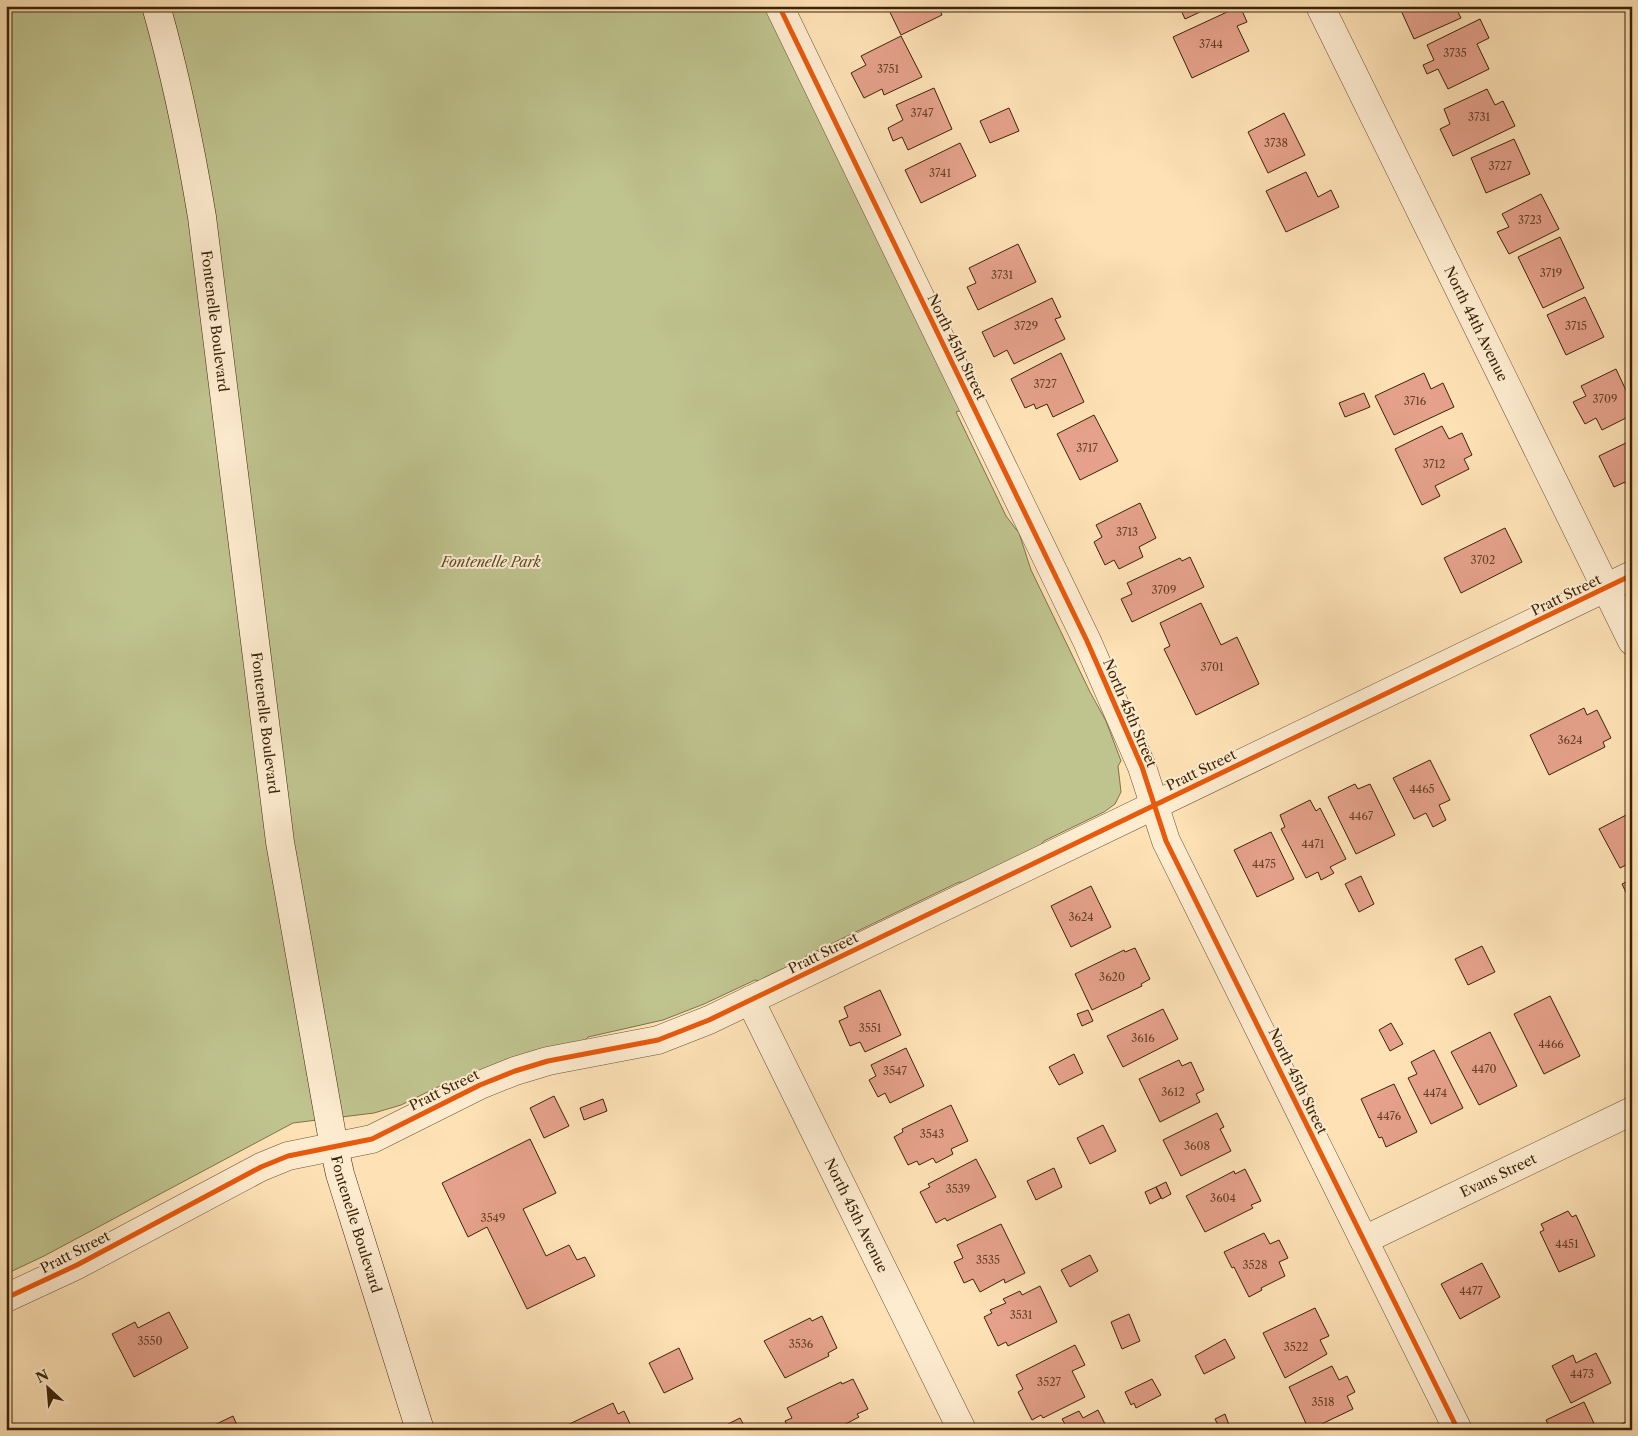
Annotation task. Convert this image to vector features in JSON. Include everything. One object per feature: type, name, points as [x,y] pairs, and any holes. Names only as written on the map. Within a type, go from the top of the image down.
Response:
[{"type":"street","name":"Fontenelle Boulevard","points":[[156,6],[176,76],[200,207],[280,842],[334,1147],[346,1193],[420,1430]]},
{"type":"street","name":"North 45th Street","points":[[780,6],[1087,641],[1142,767],[1166,841],[1458,1430]]},
{"type":"street","name":"North 44th Avenue","points":[[1320,6],[1632,641]]},
{"type":"street","name":"Pratt Street","points":[[6,1298],[77,1265],[261,1167],[288,1156],[372,1139],[480,1085],[515,1071],[548,1061],[658,1040],[710,1020],[1632,575]]},
{"type":"street","name":"North 45th Avenue","points":[[750,1000],[962,1430]]},
{"type":"street","name":"Evans Street","points":[[1364,1240],[1632,1111]]},
{"type":"green space","name":"Fontenelle Park","points":[[6,6],[776,6],[973,373],[976,397],[963,410],[956,412],[1006,516],[1019,533],[1031,570],[1106,721],[1121,761],[1118,766],[1121,792],[1115,804],[1104,812],[1044,841],[1035,852],[967,883],[959,882],[806,956],[805,961],[763,982],[755,980],[704,1004],[663,1020],[588,1037],[581,1045],[457,1086],[446,1083],[401,1105],[374,1113],[293,1123],[44,1256],[6,1274]]},
{"type":"building","points":[[887,6],[938,6],[942,15],[901,35]]},
{"type":"building","points":[[1179,6],[1213,6],[1185,19]]},
{"type":"building","points":[[1240,6],[1247,22],[1237,26],[1249,51],[1192,78],[1173,37]]},
{"type":"building","points":[[1399,6],[1455,6],[1461,18],[1414,39]]},
{"type":"building","points":[[1480,19],[1489,38],[1477,44],[1489,69],[1448,89],[1438,69],[1427,74],[1423,65],[1434,60],[1427,45]]},
{"type":"building","points":[[901,36],[922,77],[884,95],[882,89],[864,98],[851,73],[866,65],[861,56]]},
{"type":"building","points":[[934,88],[952,129],[908,150],[902,137],[893,141],[888,128],[903,120],[896,105]]},
{"type":"building","points":[[1487,89],[1495,105],[1503,101],[1515,126],[1453,156],[1440,129],[1450,124],[1444,109]]},
{"type":"building","points":[[1009,108],[1019,131],[990,143],[980,121]]},
{"type":"building","points":[[1284,113],[1305,155],[1268,173],[1248,132]]},
{"type":"building","points":[[1514,139],[1530,174],[1486,193],[1471,158]]},
{"type":"building","points":[[960,143],[976,176],[921,203],[905,170]]},
{"type":"building","points":[[1306,172],[1318,197],[1331,190],[1339,207],[1286,232],[1266,191]]},
{"type":"building","points":[[1541,194],[1559,229],[1509,254],[1497,232],[1509,227],[1502,214]]},
{"type":"building","points":[[1560,237],[1584,288],[1543,308],[1518,257]]},
{"type":"building","points":[[1018,244],[1036,282],[978,310],[967,287],[976,283],[969,268]]},
{"type":"building","points":[[1585,297],[1604,337],[1566,355],[1547,315]]},
{"type":"building","points":[[1052,298],[1061,317],[1055,319],[1065,339],[1014,364],[1007,350],[994,357],[982,332]]},
{"type":"building","points":[[1061,353],[1084,402],[1053,417],[1047,404],[1036,409],[1034,404],[1025,408],[1011,379]]},
{"type":"building","points":[[1616,369],[1632,403],[1632,415],[1602,430],[1596,418],[1585,424],[1573,402],[1586,396],[1581,386]]},
{"type":"building","points":[[1424,373],[1431,389],[1443,383],[1454,407],[1394,435],[1375,396]]},
{"type":"building","points":[[1364,393],[1370,407],[1345,417],[1339,403]]},
{"type":"building","points":[[1094,415],[1118,461],[1080,480],[1057,434]]},
{"type":"building","points":[[1442,426],[1449,439],[1462,433],[1472,455],[1464,459],[1469,469],[1435,486],[1440,496],[1422,505],[1395,449]]},
{"type":"building","points":[[1632,440],[1631,493],[1625,482],[1614,487],[1599,456]]},
{"type":"building","points":[[1140,503],[1156,538],[1139,547],[1143,557],[1119,569],[1114,560],[1105,565],[1094,542],[1102,537],[1096,525]]},
{"type":"building","points":[[1505,528],[1522,562],[1461,593],[1444,558]]},
{"type":"building","points":[[1190,557],[1204,587],[1132,622],[1121,599],[1132,594],[1127,583],[1180,558],[1182,561]]},
{"type":"building","points":[[1201,603],[1221,645],[1237,637],[1259,684],[1196,715],[1164,649],[1170,646],[1160,623]]},
{"type":"building","points":[[1584,708],[1587,715],[1597,710],[1611,738],[1603,742],[1605,747],[1549,775],[1530,735]]},
{"type":"building","points":[[1430,760],[1450,800],[1439,805],[1446,820],[1433,827],[1426,813],[1414,819],[1393,778]]},
{"type":"building","points":[[1355,784],[1358,789],[1370,784],[1395,835],[1356,854],[1328,797]]},
{"type":"building","points":[[1310,800],[1316,811],[1320,808],[1346,859],[1330,867],[1334,873],[1321,880],[1318,872],[1306,878],[1281,829],[1285,827],[1280,815]]},
{"type":"building","points":[[1632,812],[1632,862],[1620,868],[1599,829]]},
{"type":"building","points":[[1271,832],[1294,879],[1257,897],[1234,850]]},
{"type":"building","points":[[1361,876],[1374,904],[1359,912],[1345,884]]},
{"type":"building","points":[[1632,879],[1632,905],[1622,884]]},
{"type":"building","points":[[1091,886],[1111,927],[1071,947],[1051,906]]},
{"type":"building","points":[[1482,946],[1495,972],[1468,985],[1455,959]]},
{"type":"building","points":[[1135,948],[1150,979],[1141,984],[1142,986],[1092,1010],[1075,974],[1124,950],[1125,952]]},
{"type":"building","points":[[880,990],[901,1035],[865,1052],[860,1042],[850,1046],[839,1021],[848,1017],[844,1007]]},
{"type":"building","points":[[1550,996],[1580,1056],[1544,1074],[1514,1014]]},
{"type":"building","points":[[1163,1009],[1178,1039],[1123,1067],[1107,1036]]},
{"type":"building","points":[[1088,1010],[1093,1021],[1082,1026],[1077,1014]]},
{"type":"building","points":[[1391,1023],[1403,1044],[1390,1051],[1379,1030]]},
{"type":"building","points":[[1490,1032],[1517,1086],[1479,1105],[1451,1052]]},
{"type":"building","points":[[906,1048],[924,1086],[890,1103],[885,1093],[878,1097],[869,1080],[876,1076],[871,1065]]},
{"type":"building","points":[[1434,1050],[1463,1108],[1431,1124],[1408,1078],[1417,1074],[1411,1062]]},
{"type":"building","points":[[1074,1054],[1083,1073],[1059,1085],[1049,1067]]},
{"type":"building","points":[[1179,1060],[1182,1066],[1191,1062],[1204,1090],[1196,1094],[1200,1102],[1160,1122],[1139,1079]]},
{"type":"building","points":[[1394,1084],[1417,1132],[1386,1147],[1382,1137],[1379,1138],[1361,1099]]},
{"type":"building","points":[[554,1096],[569,1126],[544,1138],[530,1108]]},
{"type":"building","points":[[603,1099],[607,1111],[584,1120],[580,1108]]},
{"type":"building","points":[[951,1105],[968,1141],[951,1149],[953,1154],[936,1163],[933,1158],[919,1165],[917,1161],[908,1165],[894,1137],[903,1132],[902,1129]]},
{"type":"building","points":[[1217,1113],[1224,1127],[1220,1129],[1231,1151],[1181,1176],[1163,1140]]},
{"type":"building","points":[[1103,1125],[1116,1151],[1090,1164],[1077,1138]]},
{"type":"building","points":[[530,1139],[556,1193],[523,1209],[546,1256],[569,1245],[577,1260],[585,1257],[595,1276],[527,1309],[487,1227],[468,1237],[442,1183]]},
{"type":"building","points":[[976,1159],[996,1197],[947,1221],[945,1218],[936,1223],[920,1192],[930,1187],[928,1184]]},
{"type":"building","points":[[1054,1168],[1062,1187],[1036,1200],[1027,1181]]},
{"type":"building","points":[[1245,1169],[1261,1201],[1251,1205],[1253,1208],[1205,1232],[1186,1196],[1234,1171],[1235,1174]]},
{"type":"building","points":[[1166,1182],[1171,1194],[1162,1199],[1156,1187]]},
{"type":"building","points":[[1156,1187],[1161,1198],[1150,1204],[1145,1192]]},
{"type":"building","points":[[1568,1211],[1572,1217],[1576,1215],[1595,1256],[1559,1272],[1540,1232],[1544,1230],[1541,1224]]},
{"type":"building","points":[[1001,1224],[1025,1273],[1005,1283],[1004,1279],[980,1292],[973,1279],[964,1283],[954,1262],[963,1258],[957,1245]]},
{"type":"building","points":[[1264,1233],[1270,1244],[1279,1240],[1288,1258],[1279,1262],[1285,1276],[1261,1288],[1262,1290],[1249,1297],[1224,1252]]},
{"type":"building","points":[[1090,1255],[1098,1271],[1070,1287],[1061,1270]]},
{"type":"building","points":[[1482,1263],[1500,1297],[1460,1319],[1441,1284]]},
{"type":"building","points":[[1040,1286],[1057,1322],[1008,1346],[1006,1342],[998,1346],[984,1317],[992,1313],[990,1310],[1006,1303],[1003,1299],[1020,1291],[1022,1295]]},
{"type":"building","points":[[1315,1308],[1329,1336],[1320,1340],[1327,1354],[1285,1378],[1263,1333]]},
{"type":"building","points":[[169,1312],[188,1348],[134,1377],[112,1334],[135,1322],[138,1328]]},
{"type":"building","points":[[1129,1314],[1140,1341],[1122,1349],[1111,1322]]},
{"type":"building","points":[[822,1316],[837,1348],[828,1353],[829,1356],[785,1378],[764,1341],[810,1318],[812,1321]]},
{"type":"building","points":[[1225,1339],[1235,1358],[1204,1374],[1195,1356]]},
{"type":"building","points":[[1075,1345],[1085,1365],[1072,1371],[1085,1397],[1043,1418],[1041,1415],[1032,1420],[1018,1392],[1023,1389],[1016,1375]]},
{"type":"building","points":[[679,1348],[693,1379],[664,1393],[649,1363]]},
{"type":"building","points":[[1596,1353],[1611,1383],[1571,1403],[1552,1366],[1573,1355],[1576,1363]]},
{"type":"building","points":[[1332,1366],[1339,1380],[1347,1376],[1355,1392],[1347,1396],[1353,1409],[1309,1430],[1289,1387]]},
{"type":"building","points":[[853,1379],[868,1409],[857,1414],[859,1417],[834,1430],[789,1430],[785,1421],[792,1418],[787,1408],[841,1382],[842,1384]]},
{"type":"building","points":[[1152,1379],[1161,1395],[1136,1408],[1134,1403],[1131,1405],[1125,1392]]},
{"type":"building","points":[[1584,1402],[1597,1430],[1541,1430],[1549,1426],[1546,1420]]},
{"type":"building","points":[[613,1403],[618,1414],[624,1411],[633,1430],[557,1430]]},
{"type":"building","points":[[1098,1410],[1108,1430],[1058,1430],[1066,1426],[1062,1419],[1079,1411],[1083,1418]]},
{"type":"building","points":[[1225,1414],[1229,1425],[1220,1429],[1215,1419]]},
{"type":"building","points":[[233,1416],[239,1430],[204,1430]]},
{"type":"building","points":[[740,1418],[746,1429],[731,1430],[728,1424]]},
{"type":"building","points":[[1632,1419],[1632,1430],[1609,1430]]},
{"type":"building","points":[[1371,1425],[1373,1430],[1356,1430],[1361,1427],[1362,1429]]},
{"type":"cycle path","points":[[779,6],[1087,641],[1142,767],[1166,841],[1458,1430]]},
{"type":"cycle path","points":[[6,1298],[77,1265],[261,1167],[288,1156],[372,1139],[480,1085],[515,1071],[548,1061],[658,1040],[709,1020],[1632,575]]}]
